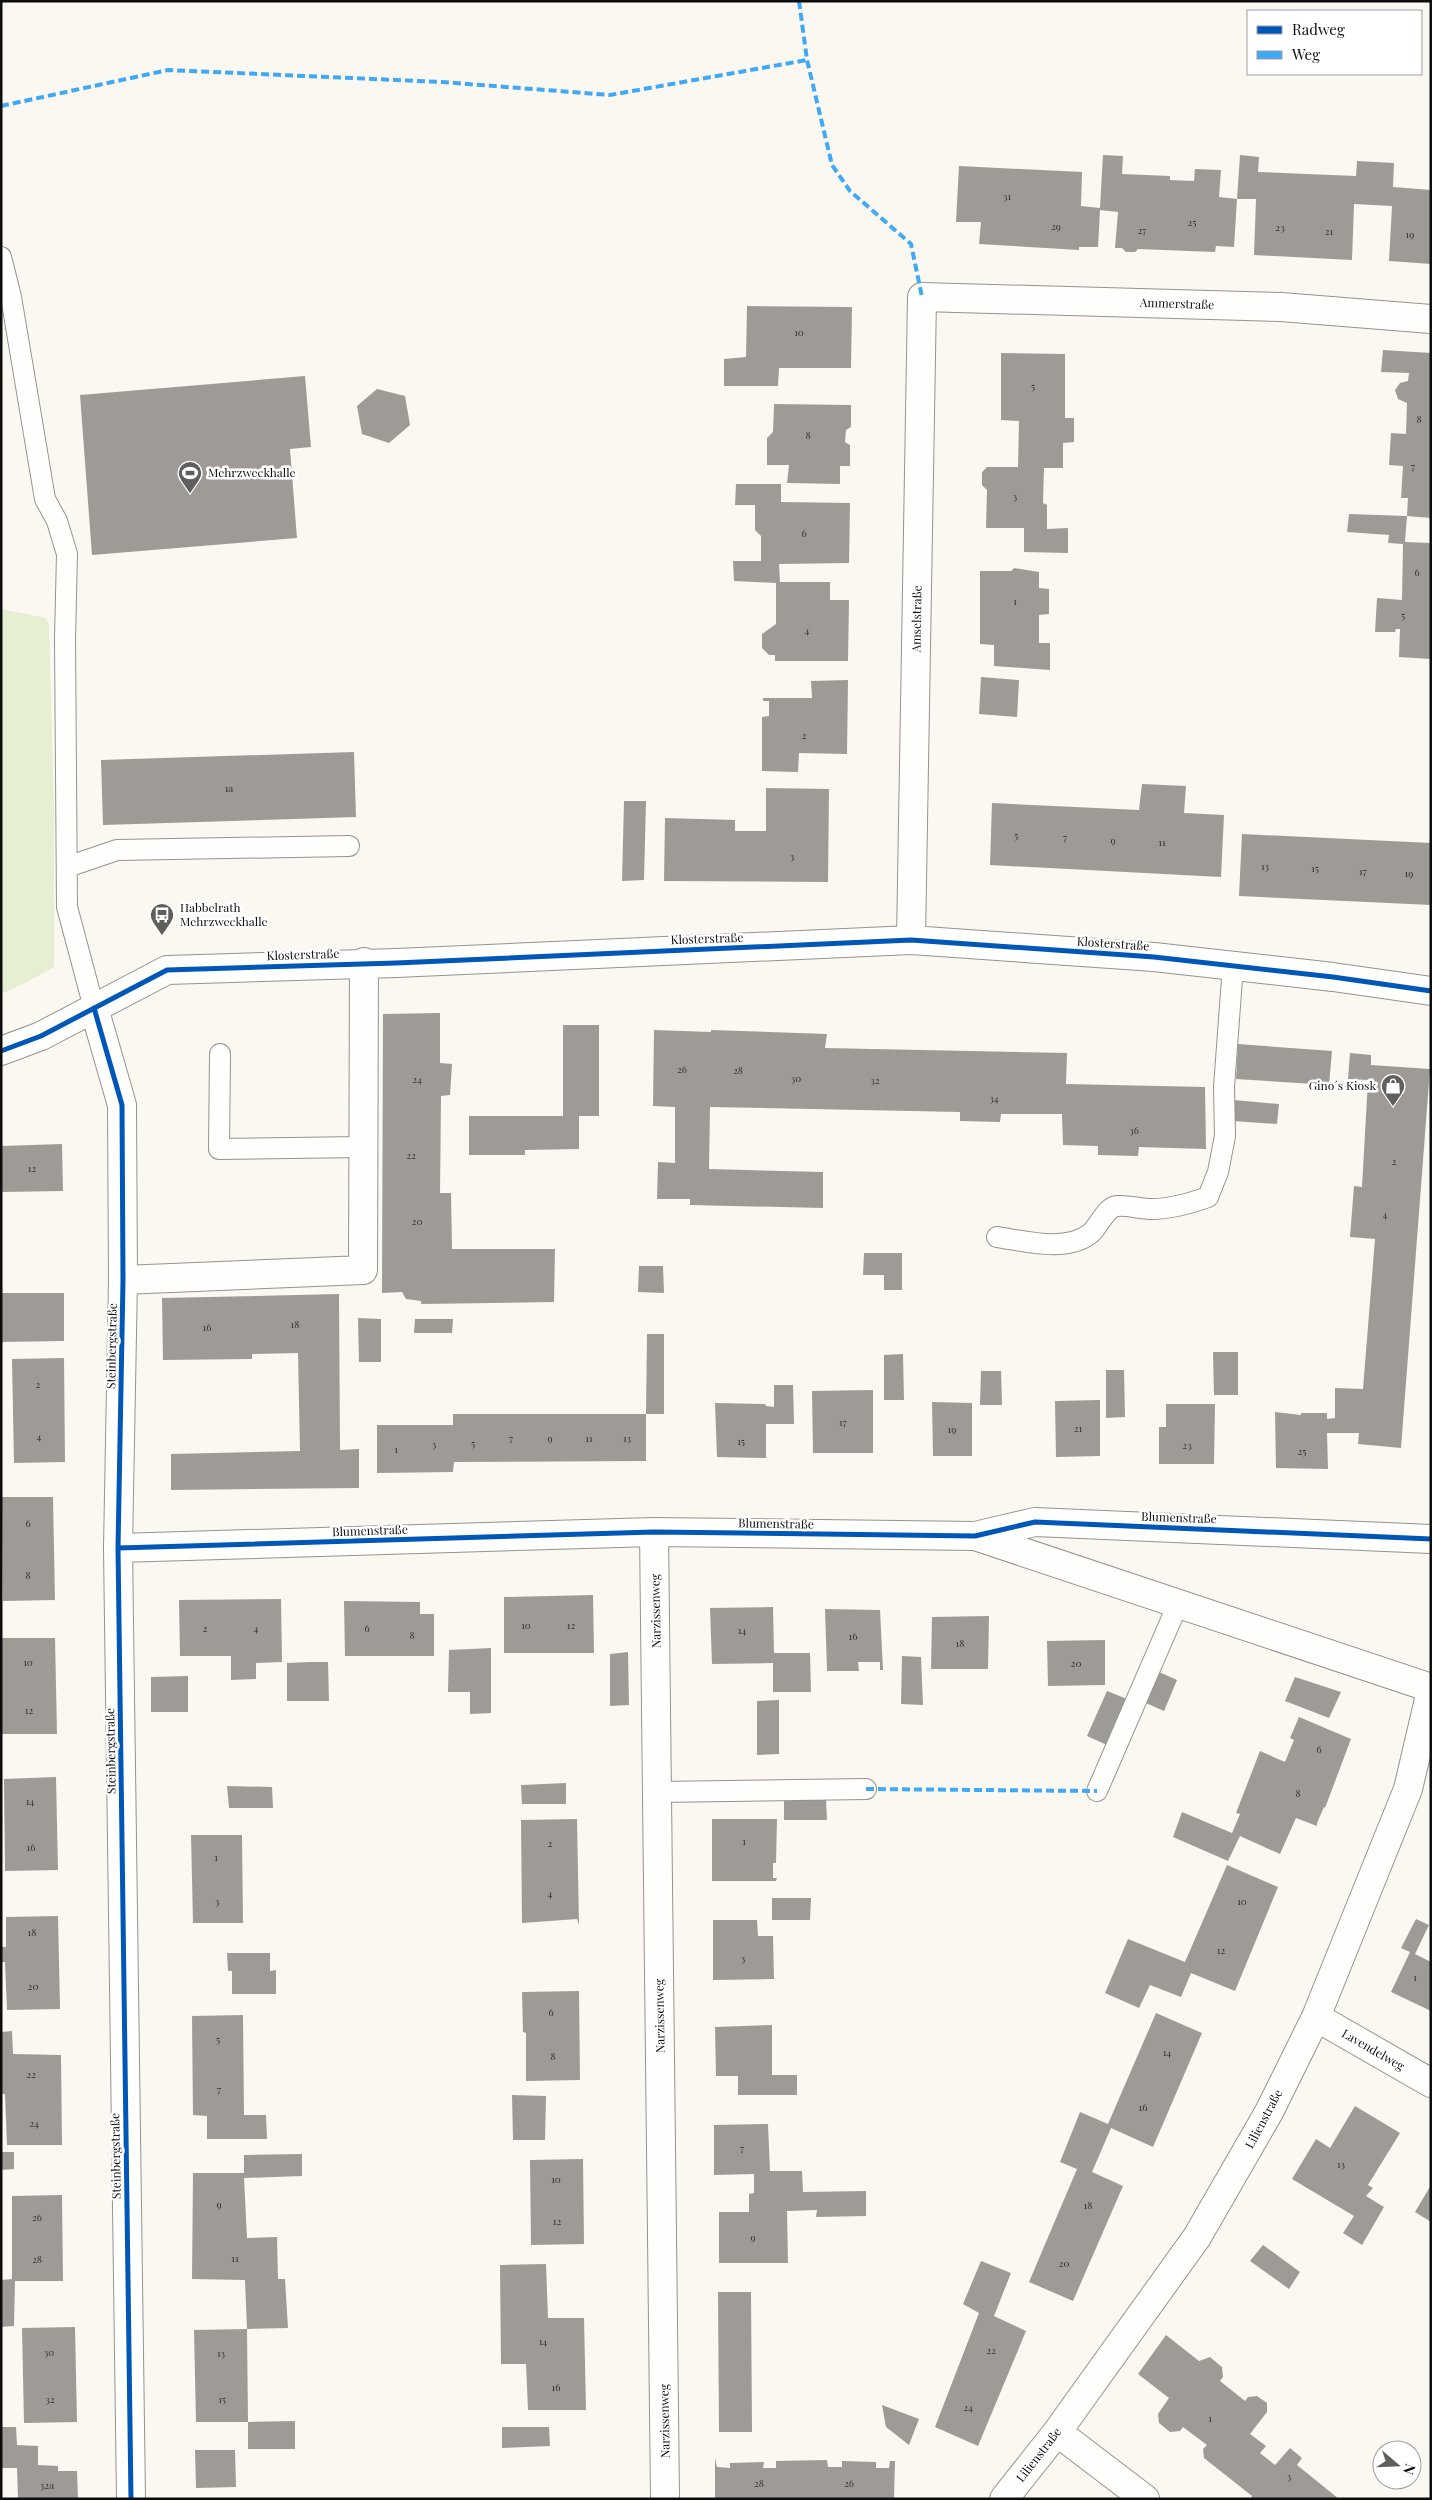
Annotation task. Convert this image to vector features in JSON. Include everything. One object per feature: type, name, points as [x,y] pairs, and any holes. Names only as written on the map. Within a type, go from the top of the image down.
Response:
[{"type":"street","name":"Ammerstraße","points":[[922,297],[1281,307],[1431,319]]},
{"type":"street","name":"Amselstraße","points":[[911,940],[922,297]]},
{"type":"street","name":"Klosterstraße","points":[[1,1050],[41,1036],[167,970],[364,962],[396,963],[911,940],[1154,957],[1333,977],[1431,991]]},
{"type":"street","points":[[122,1280],[363,1270],[364,962]]},
{"type":"street","name":"Steinbergstraße","points":[[94,1008],[122,1105],[122,1280],[118,1548],[131,2499]]},
{"type":"street","name":"Blumenstraße","points":[[118,1548],[654,1532],[975,1536],[1035,1522],[1431,1539]]},
{"type":"street","name":"Narzissenweg","points":[[654,1532],[666,2499]]},
{"type":"street","name":"Blumenstraße","points":[[975,1536],[1431,1690]]},
{"type":"street","name":"Lilienstraße","points":[[1004,2499],[1057,2432],[1197,2237],[1269,2112],[1316,2016],[1408,1789],[1431,1690]]},
{"type":"street","name":"Lavendelweg","points":[[1316,2016],[1431,2083]]},
{"type":"street","points":[[1057,2432],[1145,2499]]},
{"type":"lane","points":[[1,257],[12,297],[45,499],[57,521],[68,554],[65,638],[67,907],[94,1008]]},
{"type":"lane","points":[[67,867],[117,850],[349,846]]},
{"type":"lane","points":[[997,1237],[1029,1242],[1065,1242],[1082,1239],[1091,1233],[1110,1209],[1116,1206],[1153,1209],[1193,1202],[1208,1197],[1218,1172],[1225,1136],[1224,1087],[1233,965]]},
{"type":"lane","points":[[220,1054],[219,1149],[362,1146]]},
{"type":"lane","points":[[1097,1791],[1178,1604]]},
{"type":"lane","points":[[658,1792],[866,1789]]},
{"type":"green space","points":[[1,609],[46,618],[49,625],[54,808],[54,967],[1,994]]},
{"type":"building","points":[[1103,155],[1123,156],[1122,174],[1170,176],[1170,180],[1194,181],[1195,169],[1221,170],[1219,197],[1237,199],[1234,247],[1216,246],[1215,252],[1138,249],[1135,252],[1126,252],[1122,248],[1115,248],[1118,212],[1100,210],[1098,247],[1079,247],[1079,250],[979,244],[981,222],[956,222],[959,166],[1082,172],[1081,206],[1100,208]]},
{"type":"building","points":[[1240,155],[1259,157],[1258,172],[1356,176],[1357,161],[1394,163],[1393,187],[1431,190],[1431,264],[1389,261],[1392,206],[1354,204],[1352,260],[1254,255],[1256,199],[1237,199]]},
{"type":"building","points":[[747,306],[852,307],[851,368],[779,368],[778,386],[724,386],[724,359],[746,357]]},
{"type":"building","points":[[1383,350],[1431,353],[1431,518],[1407,516],[1408,498],[1401,498],[1403,466],[1389,465],[1391,433],[1406,434],[1407,403],[1398,399],[1395,390],[1400,383],[1408,381],[1409,373],[1381,372]]},
{"type":"building","points":[[1001,353],[1065,354],[1065,418],[1074,418],[1074,442],[1063,443],[1063,468],[1044,468],[1043,503],[1047,505],[1047,529],[1068,528],[1068,553],[1024,552],[1024,528],[986,528],[987,490],[982,485],[982,472],[987,467],[1018,467],[1019,421],[1001,420]]},
{"type":"building","name":"Mehrzweckhalle","points":[[305,376],[311,447],[290,449],[297,538],[92,555],[80,395]]},
{"type":"building","points":[[377,389],[405,396],[410,425],[389,443],[362,434],[357,406]]},
{"type":"building","points":[[774,404],[851,405],[851,427],[846,430],[845,442],[850,445],[850,466],[840,466],[840,484],[787,483],[789,465],[767,465],[767,438],[773,432]]},
{"type":"building","points":[[736,484],[781,484],[781,502],[850,503],[849,563],[779,564],[780,582],[830,582],[830,600],[849,600],[848,661],[775,661],[775,655],[769,655],[762,648],[762,634],[776,624],[776,583],[734,581],[733,561],[761,561],[761,536],[755,530],[755,505],[735,505]]},
{"type":"building","points":[[1349,514],[1407,516],[1405,542],[1431,543],[1431,659],[1399,657],[1400,629],[1396,629],[1395,632],[1375,632],[1377,598],[1402,600],[1403,544],[1388,543],[1389,535],[1347,532]]},
{"type":"building","points":[[1014,568],[1039,572],[1039,588],[1049,589],[1049,614],[1039,615],[1039,643],[1050,643],[1050,670],[994,666],[994,645],[980,644],[980,571],[1011,571]]},
{"type":"building","points":[[981,677],[1019,680],[1017,717],[979,714]]},
{"type":"building","points":[[848,680],[847,754],[799,753],[798,772],[762,771],[762,717],[769,716],[769,701],[763,701],[763,698],[812,698],[811,681]]},
{"type":"building","points":[[354,752],[356,817],[103,825],[101,760]]},
{"type":"building","points":[[1142,784],[1186,786],[1184,813],[1224,815],[1221,877],[990,865],[992,803],[1139,810]]},
{"type":"building","points":[[766,788],[829,789],[828,882],[664,881],[665,818],[735,820],[735,831],[766,831]]},
{"type":"building","points":[[624,801],[646,801],[644,880],[622,881]]},
{"type":"building","points":[[1242,834],[1431,843],[1431,905],[1239,896]]},
{"type":"building","points":[[440,1013],[440,1063],[452,1064],[450,1095],[441,1096],[440,1193],[451,1193],[452,1249],[555,1249],[554,1302],[421,1304],[421,1301],[406,1299],[402,1292],[382,1293],[383,1014]]},
{"type":"building","points":[[563,1025],[599,1025],[599,1116],[579,1116],[579,1149],[525,1150],[525,1155],[469,1155],[469,1116],[563,1116]]},
{"type":"building","points":[[654,1030],[827,1034],[825,1048],[1067,1053],[1066,1084],[1205,1087],[1206,1149],[1139,1147],[1138,1156],[1098,1155],[1098,1146],[1063,1145],[1062,1114],[1001,1114],[1000,1122],[960,1121],[960,1112],[710,1107],[709,1169],[823,1172],[823,1208],[690,1205],[690,1199],[657,1199],[658,1162],[675,1163],[675,1107],[653,1106]]},
{"type":"building","points":[[1238,1044],[1332,1051],[1329,1085],[1236,1079]]},
{"type":"building","points":[[1350,1053],[1371,1055],[1371,1065],[1430,1069],[1401,1448],[1358,1444],[1359,1433],[1327,1433],[1328,1469],[1276,1468],[1275,1412],[1301,1415],[1301,1413],[1327,1413],[1327,1419],[1335,1418],[1335,1388],[1363,1389],[1375,1239],[1350,1237],[1354,1186],[1362,1187],[1368,1080],[1348,1079]]},
{"type":"building","points":[[1234,1100],[1279,1104],[1277,1124],[1233,1121]]},
{"type":"building","points":[[62,1144],[63,1191],[1,1192],[1,1146]]},
{"type":"building","points":[[864,1253],[902,1253],[902,1290],[884,1290],[884,1275],[863,1275]]},
{"type":"building","points":[[639,1266],[663,1266],[664,1293],[638,1292]]},
{"type":"building","points":[[1,1293],[64,1293],[64,1341],[1,1342]]},
{"type":"building","points":[[339,1294],[340,1450],[359,1449],[359,1488],[171,1490],[171,1454],[300,1451],[298,1353],[252,1354],[252,1359],[163,1360],[162,1298]]},
{"type":"building","points":[[358,1318],[381,1319],[381,1362],[359,1362]]},
{"type":"building","points":[[415,1319],[453,1319],[452,1333],[414,1333]]},
{"type":"building","points":[[647,1334],[664,1334],[664,1414],[646,1414]]},
{"type":"building","points":[[1213,1352],[1238,1352],[1238,1395],[1214,1395]]},
{"type":"building","points":[[903,1354],[904,1400],[884,1400],[884,1355]]},
{"type":"building","points":[[64,1358],[65,1462],[14,1463],[12,1359]]},
{"type":"building","points":[[1106,1370],[1124,1370],[1125,1417],[1106,1418]]},
{"type":"building","points":[[981,1371],[1001,1371],[1002,1405],[980,1405]]},
{"type":"building","points":[[774,1385],[793,1385],[794,1424],[766,1424],[766,1458],[717,1457],[715,1403],[765,1404],[766,1406],[774,1407]]},
{"type":"building","points":[[873,1390],[873,1453],[813,1453],[812,1391]]},
{"type":"building","points":[[1100,1400],[1100,1456],[1056,1457],[1055,1401]]},
{"type":"building","points":[[932,1402],[972,1403],[972,1456],[933,1456]]},
{"type":"building","points":[[1166,1404],[1215,1404],[1214,1464],[1159,1464],[1159,1427],[1166,1427]]},
{"type":"building","points":[[453,1414],[646,1414],[646,1461],[454,1462],[453,1472],[377,1473],[377,1425],[453,1425]]},
{"type":"building","points":[[2,1497],[53,1497],[55,1600],[3,1601]]},
{"type":"building","points":[[593,1595],[594,1653],[504,1653],[504,1597]]},
{"type":"building","points":[[281,1599],[282,1662],[256,1663],[256,1679],[231,1680],[231,1656],[180,1656],[179,1600]]},
{"type":"building","points":[[344,1601],[420,1602],[420,1614],[434,1614],[434,1656],[345,1656]]},
{"type":"building","points":[[773,1607],[774,1653],[810,1653],[811,1692],[773,1692],[773,1663],[712,1664],[710,1608]]},
{"type":"building","points":[[825,1609],[880,1610],[883,1670],[880,1670],[880,1662],[858,1662],[859,1671],[827,1671]]},
{"type":"building","points":[[989,1616],[988,1669],[931,1669],[932,1617]]},
{"type":"building","points":[[1,1638],[55,1638],[57,1734],[1,1734]]},
{"type":"building","points":[[1105,1640],[1105,1685],[1048,1686],[1047,1641]]},
{"type":"building","points":[[491,1648],[491,1713],[470,1714],[470,1692],[448,1692],[449,1650]]},
{"type":"building","points":[[628,1652],[629,1705],[610,1706],[610,1654]]},
{"type":"building","points":[[902,1656],[921,1657],[923,1705],[901,1704]]},
{"type":"building","points":[[328,1662],[329,1701],[287,1701],[287,1663]]},
{"type":"building","points":[[1159,1672],[1177,1680],[1164,1711],[1146,1703]]},
{"type":"building","points":[[188,1676],[188,1712],[151,1712],[151,1677]]},
{"type":"building","points":[[1295,1677],[1341,1692],[1329,1718],[1285,1701]]},
{"type":"building","points":[[1107,1691],[1127,1699],[1107,1745],[1087,1736]]},
{"type":"building","points":[[779,1700],[779,1754],[757,1755],[757,1701]]},
{"type":"building","points":[[1299,1717],[1351,1739],[1317,1826],[1296,1818],[1280,1854],[1240,1836],[1228,1861],[1173,1837],[1182,1812],[1232,1833],[1240,1814],[1236,1813],[1260,1751],[1285,1762],[1294,1740],[1290,1738]]},
{"type":"building","points":[[56,1777],[58,1870],[5,1871],[4,1779]]},
{"type":"building","points":[[566,1783],[566,1804],[522,1804],[521,1785]]},
{"type":"building","points":[[227,1786],[272,1787],[273,1808],[229,1808]]},
{"type":"building","points":[[784,1800],[826,1800],[827,1820],[784,1820]]},
{"type":"building","points":[[577,1819],[579,1925],[577,1919],[522,1923],[521,1820]]},
{"type":"building","points":[[712,1819],[777,1819],[776,1863],[773,1863],[773,1878],[777,1878],[776,1881],[712,1881]]},
{"type":"building","points":[[191,1835],[242,1835],[243,1923],[193,1923]]},
{"type":"building","points":[[1227,1865],[1278,1887],[1235,1991],[1191,1973],[1181,1997],[1150,1985],[1139,2008],[1105,1993],[1128,1939],[1185,1962]]},
{"type":"building","points":[[772,1898],[811,1898],[810,1920],[772,1920]]},
{"type":"building","points":[[58,1916],[60,2009],[7,2010],[5,1962],[1,1962],[1,1947],[6,1947],[6,1917]]},
{"type":"building","points":[[1416,1919],[1429,1925],[1415,1954],[1431,1962],[1431,2011],[1391,1992],[1410,1952],[1401,1948]]},
{"type":"building","points":[[713,1920],[757,1920],[758,1936],[773,1936],[774,1979],[713,1980]]},
{"type":"building","points":[[227,1953],[270,1953],[270,1971],[276,1970],[276,1994],[232,1994],[232,1971],[228,1971]]},
{"type":"building","points":[[579,1991],[580,2080],[526,2081],[526,2033],[523,2032],[522,1992]]},
{"type":"building","points":[[1156,2013],[1202,2033],[1153,2147],[1111,2128],[1092,2172],[1123,2186],[1073,2301],[1029,2282],[1077,2169],[1060,2162],[1080,2112],[1108,2124]]},
{"type":"building","points":[[243,2015],[244,2115],[266,2115],[267,2139],[207,2139],[207,2116],[193,2115],[192,2016]]},
{"type":"building","points":[[772,2025],[772,2075],[797,2075],[797,2095],[738,2095],[738,2076],[716,2076],[715,2027]]},
{"type":"building","points":[[12,2031],[13,2054],[61,2055],[62,2145],[7,2145],[5,2094],[1,2094],[1,2032]]},
{"type":"building","points":[[512,2095],[546,2096],[545,2140],[513,2140]]},
{"type":"building","points":[[1355,2106],[1400,2133],[1368,2185],[1373,2188],[1366,2196],[1384,2207],[1362,2245],[1343,2233],[1354,2216],[1292,2179],[1316,2139],[1330,2148]]},
{"type":"building","points":[[768,2124],[770,2171],[802,2171],[803,2192],[866,2191],[866,2216],[816,2217],[817,2210],[787,2211],[788,2263],[719,2263],[719,2212],[749,2212],[749,2194],[754,2193],[754,2174],[714,2175],[714,2125]]},
{"type":"building","points":[[1,2152],[14,2152],[14,2169],[1,2170]]},
{"type":"building","points":[[302,2154],[302,2176],[244,2178],[247,2238],[277,2237],[278,2279],[285,2279],[288,2328],[247,2329],[245,2280],[192,2279],[193,2173],[244,2173],[244,2155]]},
{"type":"building","points":[[583,2159],[584,2244],[531,2245],[530,2160]]},
{"type":"building","points":[[1431,2185],[1431,2222],[1415,2212]]},
{"type":"building","points":[[62,2195],[63,2281],[15,2281],[14,2326],[1,2327],[1,2280],[12,2279],[12,2196]]},
{"type":"building","points":[[1263,2245],[1300,2272],[1289,2289],[1250,2261]]},
{"type":"building","points":[[981,2261],[1011,2273],[994,2316],[1026,2331],[978,2446],[935,2427],[979,2313],[963,2304]]},
{"type":"building","points":[[546,2264],[548,2318],[584,2318],[586,2410],[528,2410],[526,2364],[501,2364],[500,2265]]},
{"type":"building","points":[[718,2292],[751,2292],[752,2432],[719,2432]]},
{"type":"building","points":[[75,2327],[77,2422],[24,2423],[22,2328]]},
{"type":"building","points":[[247,2329],[248,2422],[196,2422],[194,2330]]},
{"type":"building","points":[[1166,2335],[1199,2361],[1210,2357],[1222,2367],[1223,2377],[1220,2381],[1245,2401],[1248,2397],[1257,2396],[1267,2403],[1267,2412],[1250,2434],[1266,2446],[1260,2453],[1275,2465],[1290,2448],[1302,2458],[1297,2465],[1339,2499],[1251,2499],[1252,2496],[1204,2458],[1203,2449],[1207,2445],[1183,2427],[1180,2431],[1170,2432],[1159,2423],[1158,2414],[1169,2398],[1138,2374]]},
{"type":"building","points":[[882,2405],[919,2419],[909,2445],[886,2427]]},
{"type":"building","points":[[295,2421],[295,2449],[248,2449],[248,2422]]},
{"type":"building","points":[[1,2427],[16,2427],[17,2445],[38,2446],[38,2465],[58,2466],[58,2471],[77,2471],[78,2499],[18,2499],[17,2468],[1,2468]]},
{"type":"building","points":[[502,2427],[549,2427],[550,2446],[502,2448]]},
{"type":"building","points":[[195,2450],[235,2450],[236,2487],[196,2488]]},
{"type":"building","points":[[715,2458],[717,2467],[730,2468],[730,2463],[764,2462],[763,2468],[776,2468],[776,2461],[827,2460],[828,2467],[842,2467],[842,2461],[876,2462],[876,2468],[889,2468],[890,2461],[895,2461],[894,2499],[715,2499]]},
{"type":"marked path","points":[[799,1],[807,60],[832,165],[850,191],[911,244],[922,297]]},
{"type":"marked path","points":[[1,106],[168,70],[442,82],[610,95],[807,60]]},
{"type":"marked path","points":[[866,1789],[1097,1791]]},
{"type":"cycle path","points":[[1,1051],[41,1036],[167,970],[396,963],[911,940],[1154,957],[1333,977],[1431,991]]},
{"type":"cycle path","points":[[94,1008],[122,1105],[123,1280],[118,1548],[131,2499]]},
{"type":"cycle path","points":[[118,1548],[654,1532],[975,1536],[1035,1522],[1431,1539]]},
{"type":"place","name":"Mehrzweckhalle","points":[[190,494]]},
{"type":"place","name":"Habbelrath Mehrzweckhalle","points":[[162,936]]},
{"type":"place","name":"Gino´s Kiosk","points":[[1393,1107]]}]
